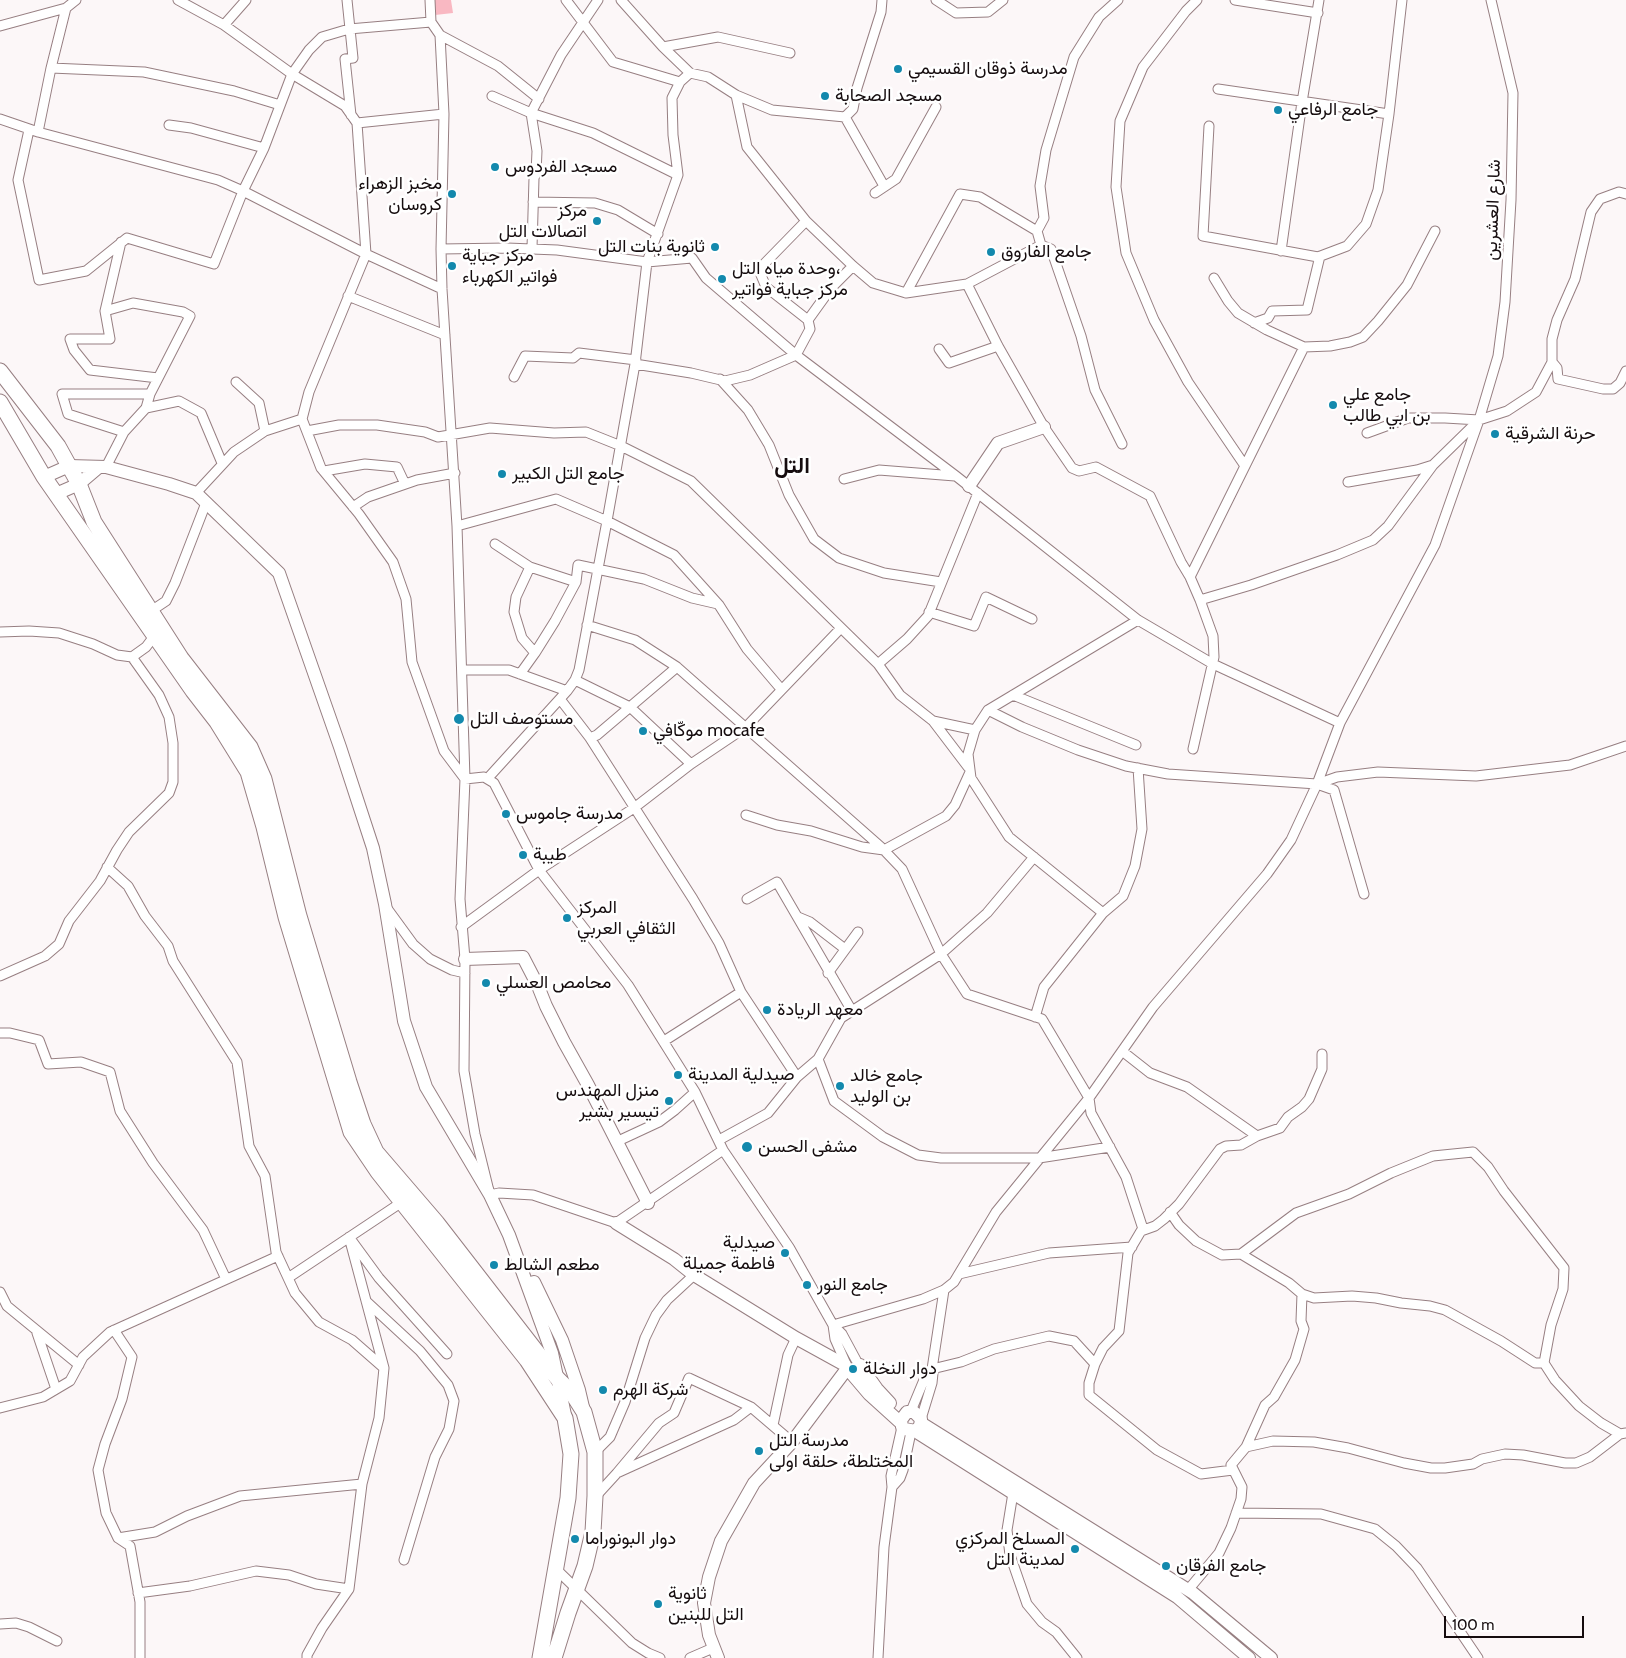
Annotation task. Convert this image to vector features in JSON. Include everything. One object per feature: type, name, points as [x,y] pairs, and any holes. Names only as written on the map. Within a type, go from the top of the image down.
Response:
[{"type":"main road","points":[[0,371],[58,446],[79,484],[94,522],[181,658],[250,747],[264,779],[299,916],[363,1124],[376,1152],[437,1223],[557,1378],[572,1393],[584,1412]]},
{"type":"main road","points":[[0,402],[44,478],[193,692],[217,722],[248,772],[264,827],[286,917],[351,1132],[378,1172],[526,1360],[565,1418]]},
{"type":"main road","points":[[973,490],[998,443],[1044,427]]},
{"type":"main road","points":[[44,478],[68,466],[102,467],[196,493],[279,573],[373,848],[385,904],[404,1021],[426,1087],[490,1195],[562,1340],[579,1390],[595,1452],[596,1496],[593,1532],[585,1566],[554,1658]]},
{"type":"main road","points":[[56,494],[79,484],[102,467]]},
{"type":"main road","points":[[465,959],[523,957],[564,1042],[648,1202]]},
{"type":"main road","points":[[616,1223],[674,1259],[694,1275],[796,1338],[851,1366],[869,1394],[1014,1493],[1177,1597],[1249,1658]]},
{"type":"main road","points":[[509,1235],[552,1353],[571,1454],[568,1498],[540,1658]]},
{"type":"main road","points":[[715,1653],[709,1635],[704,1603],[709,1577],[721,1541],[754,1483],[792,1442],[851,1366]]},
{"type":"main road","points":[[911,1423],[1188,1590],[1271,1658]]},
{"type":"main road","points":[[568,1498],[596,1496]]},
{"type":"street","points":[[0,26],[66,8],[76,0]]},
{"type":"street","points":[[178,0],[224,25],[292,74],[344,106],[357,123],[366,254],[309,392],[302,419],[321,468],[353,507],[393,562],[406,599],[412,662],[444,751],[465,779]]},
{"type":"street","points":[[347,0],[353,58],[345,59],[351,115]]},
{"type":"street","points":[[430,0],[431,22],[440,35],[498,66],[539,99]]},
{"type":"street","points":[[566,0],[613,62],[680,82]]},
{"type":"street","points":[[532,248],[537,151],[531,113],[561,55],[598,0]]},
{"type":"street","points":[[621,0],[690,73],[708,77],[736,95],[772,110],[845,118]]},
{"type":"street","points":[[845,118],[854,109],[857,88],[881,12],[882,0]]},
{"type":"street","points":[[936,0],[956,12],[988,12],[1003,0]]},
{"type":"street","points":[[1037,231],[1044,218],[1040,186],[1046,150],[1074,57],[1099,17],[1118,0]]},
{"type":"street","points":[[1197,0],[1186,11],[1148,60],[1139,76],[1120,121],[1116,187],[1126,253],[1154,320],[1188,382],[1245,466]]},
{"type":"street","points":[[1235,0],[1236,2],[1318,13]]},
{"type":"street","points":[[1281,251],[1302,102],[1319,0]]},
{"type":"street","points":[[1208,126],[1203,236],[1318,257],[1347,246],[1366,224],[1378,190],[1402,0]]},
{"type":"street","name":"شارع العشرين","points":[[944,1290],[959,1274],[996,1212],[1089,1098],[1153,1007],[1267,874],[1291,840],[1318,784],[1340,723],[1435,545],[1479,420],[1498,356],[1505,302],[1511,200],[1513,93],[1491,0]]},
{"type":"street","points":[[224,25],[242,1]]},
{"type":"street","points":[[66,8],[18,180],[39,280],[86,271],[127,238],[214,264],[243,191],[264,148],[292,74],[308,50],[322,37],[349,29],[431,22]]},
{"type":"street","points":[[440,35],[444,114],[442,289],[458,526],[465,779],[460,884],[461,927],[465,959],[464,1071],[475,1134],[490,1195],[533,1195],[616,1223],[723,1150]]},
{"type":"street","points":[[664,47],[718,37],[790,53]]},
{"type":"street","points":[[50,68],[144,72],[234,91],[280,105]]},
{"type":"street","points":[[488,778],[575,680],[581,659],[621,446],[635,362],[648,262],[678,175],[673,135],[672,98],[680,82],[690,73]]},
{"type":"street","points":[[1218,89],[1389,114]]},
{"type":"street","points":[[736,95],[747,147],[806,221],[873,283],[906,293],[966,284],[1041,245],[1051,249],[1081,336],[1095,390],[1122,444]]},
{"type":"street","points":[[492,96],[531,113],[593,133],[678,175]]},
{"type":"street","points":[[875,193],[896,179],[936,107]]},
{"type":"street","points":[[357,123],[444,114]]},
{"type":"street","points":[[845,118],[884,186]]},
{"type":"street","points":[[0,119],[33,131],[218,180],[366,254],[442,289]]},
{"type":"street","points":[[169,125],[207,132],[264,148]]},
{"type":"street","points":[[1367,433],[1408,418],[1479,420],[1507,411],[1536,392],[1552,362],[1552,339],[1557,320],[1575,279],[1591,212],[1600,199],[1619,192],[1626,194]]},
{"type":"street","points":[[906,293],[960,194],[980,197],[1037,231],[1041,245]]},
{"type":"street","points":[[533,202],[595,203],[618,210],[658,234]]},
{"type":"street","points":[[514,377],[525,356],[574,358],[579,353],[635,362],[725,381],[750,375],[796,355],[810,329],[808,320],[766,287],[762,275],[765,263],[806,221]]},
{"type":"street","points":[[1214,278],[1238,313],[1254,323],[1304,346],[1330,346],[1350,342],[1363,336],[1378,321],[1407,285],[1435,232]]},
{"type":"street","points":[[121,242],[105,311],[110,339],[70,339],[74,350],[90,370],[158,378]]},
{"type":"street","points":[[441,249],[532,248],[584,252],[648,262],[692,258],[706,278],[796,355],[956,476],[1138,620],[1213,664],[1340,723]]},
{"type":"street","points":[[1254,323],[1268,318],[1272,310],[1307,310],[1320,256]]},
{"type":"street","points":[[808,320],[831,288],[853,266]]},
{"type":"street","points":[[966,284],[998,346],[1044,427],[1072,468],[1079,471],[1096,467],[1150,496],[1180,562],[1190,577],[1213,636],[1213,664],[1192,749]]},
{"type":"street","points":[[348,296],[445,334]]},
{"type":"street","points":[[102,467],[124,432],[146,408],[150,394],[190,316],[183,312],[133,303],[105,311]]},
{"type":"street","points":[[939,349],[949,363],[998,346]]},
{"type":"street","points":[[1190,577],[1304,346]]},
{"type":"street","points":[[1552,362],[1557,368],[1558,379],[1602,389],[1613,389],[1620,383],[1626,371]]},
{"type":"street","points":[[720,379],[748,410],[769,445],[789,495],[814,539],[839,558],[884,573],[941,582]]},
{"type":"street","points":[[236,382],[258,403],[265,431]]},
{"type":"street","points":[[124,432],[68,414],[62,394],[150,394]]},
{"type":"street","points":[[146,408],[179,401],[201,413],[222,463]]},
{"type":"street","points":[[196,493],[234,452],[265,431],[302,419]]},
{"type":"street","points":[[1200,600],[1251,585],[1337,555],[1373,540],[1388,526],[1433,464],[1479,420]]},
{"type":"street","points":[[307,431],[339,425],[377,424],[438,436],[490,428],[554,433],[586,432],[621,446],[691,481],[878,664],[900,694],[934,721],[970,770]]},
{"type":"street","points":[[324,471],[365,464],[397,467],[406,484]]},
{"type":"street","points":[[1348,482],[1417,470],[1433,464]]},
{"type":"street","points":[[844,479],[879,470],[956,476]]},
{"type":"street","points":[[353,507],[368,497],[417,480],[455,473]]},
{"type":"street","points":[[878,664],[907,639],[929,612],[973,490]]},
{"type":"street","points":[[458,526],[556,499],[607,521],[674,555],[719,604],[747,649],[781,689]]},
{"type":"street","points":[[151,611],[166,601],[175,583],[206,503]]},
{"type":"street","points":[[495,544],[530,567],[576,582]]},
{"type":"street","points":[[520,674],[555,621],[576,582],[578,564],[644,579],[692,598],[719,604]]},
{"type":"street","points":[[530,567],[516,597],[514,612],[522,638],[535,652]]},
{"type":"street","points":[[929,612],[974,626],[986,597],[1032,619]]},
{"type":"street","points":[[1103,913],[1009,837],[971,778],[968,754],[975,730],[988,710],[1138,620]]},
{"type":"street","points":[[587,625],[635,640],[677,667],[884,850],[902,868],[940,954],[968,994],[1042,1019],[1089,1098],[1091,1112],[1126,1176],[1143,1229]]},
{"type":"street","points":[[461,927],[539,870],[634,808],[691,764],[746,727],[840,628]]},
{"type":"street","points":[[0,632],[29,630],[59,633],[93,644],[117,655],[132,657],[146,647],[155,635]]},
{"type":"street","points":[[0,976],[44,956],[59,944],[69,922],[100,881],[129,832],[169,793],[172,782],[172,742],[169,717],[159,695],[132,657]]},
{"type":"street","points":[[590,738],[597,735],[677,667]]},
{"type":"street","points":[[462,670],[509,670],[568,690]]},
{"type":"street","points":[[575,680],[630,707],[691,764]]},
{"type":"street","points":[[1013,695],[1136,746]]},
{"type":"street","points":[[560,699],[590,738],[706,920],[719,943],[741,992],[797,1077]]},
{"type":"street","points":[[988,710],[1022,727],[1078,750],[1126,766],[1168,774],[1318,784],[1334,790],[1364,894]]},
{"type":"street","points":[[934,721],[975,730]]},
{"type":"street","points":[[1318,784],[1337,777],[1378,772],[1476,776],[1570,765],[1626,746]]},
{"type":"street","points":[[1035,1017],[1044,987],[1103,913],[1123,896],[1135,866],[1142,829],[1138,768]]},
{"type":"street","points":[[746,815],[777,825],[811,831],[862,847],[884,850],[946,816],[955,805],[970,770]]},
{"type":"street","points":[[465,779],[488,778],[494,783],[539,870],[628,985],[695,1092],[723,1150],[789,1247],[833,1325],[842,1334],[851,1366]]},
{"type":"street","points":[[719,1140],[768,1113],[797,1077],[818,1059],[841,1018],[940,954],[987,913],[1034,857]]},
{"type":"street","points":[[107,867],[128,886],[145,916],[168,946],[173,961],[237,1062],[249,1146],[265,1176],[278,1256],[295,1294],[319,1322],[352,1340],[384,1368]]},
{"type":"street","points":[[747,900],[777,882],[828,973],[852,1011]]},
{"type":"street","points":[[385,904],[413,944],[430,959],[452,970],[465,973]]},
{"type":"street","points":[[798,917],[810,922],[845,948]]},
{"type":"street","points":[[828,973],[858,932]]},
{"type":"street","points":[[664,1041],[741,992]]},
{"type":"street","points":[[0,1033],[10,1033],[39,1040],[48,1064],[81,1062],[110,1072],[120,1111],[153,1162],[203,1230],[226,1279]]},
{"type":"street","points":[[1122,1051],[1150,1073],[1187,1088],[1257,1136]]},
{"type":"street","points":[[1233,1470],[1201,1474],[1156,1450],[1089,1395],[1089,1383],[1103,1348],[1119,1332],[1128,1253],[1143,1229],[1155,1226],[1170,1212],[1189,1192],[1220,1149],[1226,1146],[1241,1145],[1257,1136],[1280,1128],[1288,1117],[1302,1107],[1309,1098],[1322,1069],[1322,1054]]},
{"type":"street","points":[[818,1059],[834,1101],[883,1137],[918,1155],[941,1158],[1039,1158],[1110,1147]]},
{"type":"street","points":[[616,1142],[659,1122],[695,1092]]},
{"type":"street","points":[[1170,1212],[1180,1225],[1196,1240],[1222,1256],[1241,1254],[1296,1213],[1349,1194],[1391,1173],[1433,1156],[1473,1152],[1488,1167],[1504,1191],[1564,1268],[1563,1289],[1551,1325],[1544,1363],[1555,1380],[1579,1406],[1601,1423],[1623,1434],[1590,1457],[1576,1463],[1505,1454],[1482,1459],[1473,1464],[1445,1468],[1430,1468],[1404,1463],[1348,1448],[1314,1442],[1273,1441],[1246,1446]]},
{"type":"street","points":[[288,1278],[402,1202]]},
{"type":"street","points":[[307,1658],[322,1628],[349,1588],[362,1484],[378,1418],[384,1368],[349,1237]]},
{"type":"street","points":[[349,1237],[379,1278],[446,1354]]},
{"type":"street","points":[[959,1274],[1049,1253],[1132,1247]]},
{"type":"street","points":[[1241,1254],[1289,1283],[1302,1294],[1314,1298],[1352,1296],[1376,1298],[1438,1308],[1502,1341],[1534,1363],[1544,1363]]},
{"type":"street","points":[[0,1408],[43,1397],[70,1381],[83,1357],[110,1332],[278,1256]]},
{"type":"street","points":[[595,1452],[610,1437],[625,1402],[645,1338],[656,1315],[667,1300],[694,1275]]},
{"type":"street","points":[[833,1325],[922,1299],[944,1290]]},
{"type":"street","points":[[878,1658],[884,1546],[892,1487],[892,1467],[911,1423],[932,1383],[932,1368],[944,1290]]},
{"type":"street","points":[[0,1292],[7,1306],[79,1365]]},
{"type":"street","points":[[1188,1590],[1219,1553],[1231,1528],[1241,1498],[1242,1487],[1230,1465],[1246,1446],[1265,1405],[1274,1398],[1295,1360],[1304,1329],[1301,1320],[1302,1294]]},
{"type":"street","points":[[366,1301],[420,1351],[448,1385],[454,1401],[449,1429],[435,1457],[404,1560]]},
{"type":"street","points":[[114,1330],[132,1357],[122,1399],[105,1444],[98,1470],[106,1514],[118,1538],[130,1546],[140,1602],[140,1658]]},
{"type":"street","points":[[37,1332],[56,1389]]},
{"type":"street","points":[[911,1423],[926,1375],[932,1368],[961,1362],[994,1349],[1049,1336],[1074,1341],[1095,1364]]},
{"type":"street","points":[[773,1425],[788,1355],[796,1338]]},
{"type":"street","points":[[596,1496],[658,1423],[674,1413],[689,1378],[751,1407],[792,1442]]},
{"type":"street","points":[[617,1473],[728,1423],[751,1407]]},
{"type":"street","points":[[118,1538],[155,1532],[187,1516],[240,1496],[362,1484]]},
{"type":"street","points":[[1014,1493],[1007,1530],[1010,1555],[1027,1604],[1042,1622],[1056,1632],[1077,1658]]},
{"type":"street","points":[[1236,1513],[1321,1514],[1375,1529],[1396,1546],[1417,1568],[1478,1658]]},
{"type":"street","points":[[556,1569],[632,1643],[660,1658]]},
{"type":"street","points":[[138,1593],[190,1586],[256,1571],[289,1575],[316,1584],[349,1588]]},
{"type":"street","points":[[0,1624],[16,1624],[29,1627],[57,1641]]},
{"type":"street","points":[[690,1658],[715,1653]]},
{"type":"shaded area","points":[[430,0],[451,0],[453,13],[435,15]]},
{"type":"place","name":"مدرسة ذوقان القسيمي","points":[[898,69]]},
{"type":"place","name":"مسجد الصحابة","points":[[825,96]]},
{"type":"place","name":"جامع الرفاعي","points":[[1278,110]]},
{"type":"place","name":"مسجد الفردوس","points":[[495,167]]},
{"type":"place","name":"مخبز الزهراء كروسان","points":[[452,194]]},
{"type":"place","name":"مركز اتصالات التل","points":[[597,221]]},
{"type":"place","name":"ثانوية بنات التل","points":[[715,247]]},
{"type":"place","name":"جامع الفاروق","points":[[991,252]]},
{"type":"place","name":"مركز جباية فواتير الكهرباء","points":[[452,266]]},
{"type":"place","name":"وحدة مياه التل، مركز جباية فواتير","points":[[722,279]]},
{"type":"place","name":"جامع علي بن ابي طالب","points":[[1333,405]]},
{"type":"place","name":"حرنة الشرقية","points":[[1495,434]]},
{"type":"place","name":"جامع التل الكبير","points":[[502,474]]},
{"type":"place","name":"مستوصف التل","points":[[459,719]]},
{"type":"place","name":"موكّافي mocafe","points":[[643,731]]},
{"type":"place","name":"مدرسة جاموس","points":[[506,814]]},
{"type":"place","name":"طيبة","points":[[523,855]]},
{"type":"place","name":"المركز الثقافي العربي","points":[[567,918]]},
{"type":"place","name":"محامص العسلي","points":[[486,983]]},
{"type":"place","name":"معهد الريادة","points":[[767,1010]]},
{"type":"place","name":"صيدلية المدينة","points":[[678,1075]]},
{"type":"place","name":"جامع خالد بن الوليد","points":[[840,1086]]},
{"type":"place","name":"منزل المهندس تيسير بشير","points":[[669,1101]]},
{"type":"place","name":"مشفى الحسن","points":[[747,1147]]},
{"type":"place","name":"صيدلية فاطمة جميلة","points":[[785,1253]]},
{"type":"place","name":"مطعم الشالط","points":[[494,1265]]},
{"type":"place","name":"جامع النور","points":[[807,1285]]},
{"type":"place","name":"دوار النخلة","points":[[853,1369]]},
{"type":"place","name":"شركة الهرم","points":[[603,1390]]},
{"type":"place","name":"مدرسة التل المختلطة، حلقة اولى","points":[[759,1451]]},
{"type":"place","name":"دوار البونوراما","points":[[575,1539]]},
{"type":"place","name":"المسلخ المركزي لمدينة التل","points":[[1075,1549]]},
{"type":"place","name":"جامع الفرقان","points":[[1166,1566]]},
{"type":"place","name":"ثانوية التل للبنين","points":[[658,1604]]},
{"type":"district","name":"التل","points":[[792,467]]}]
